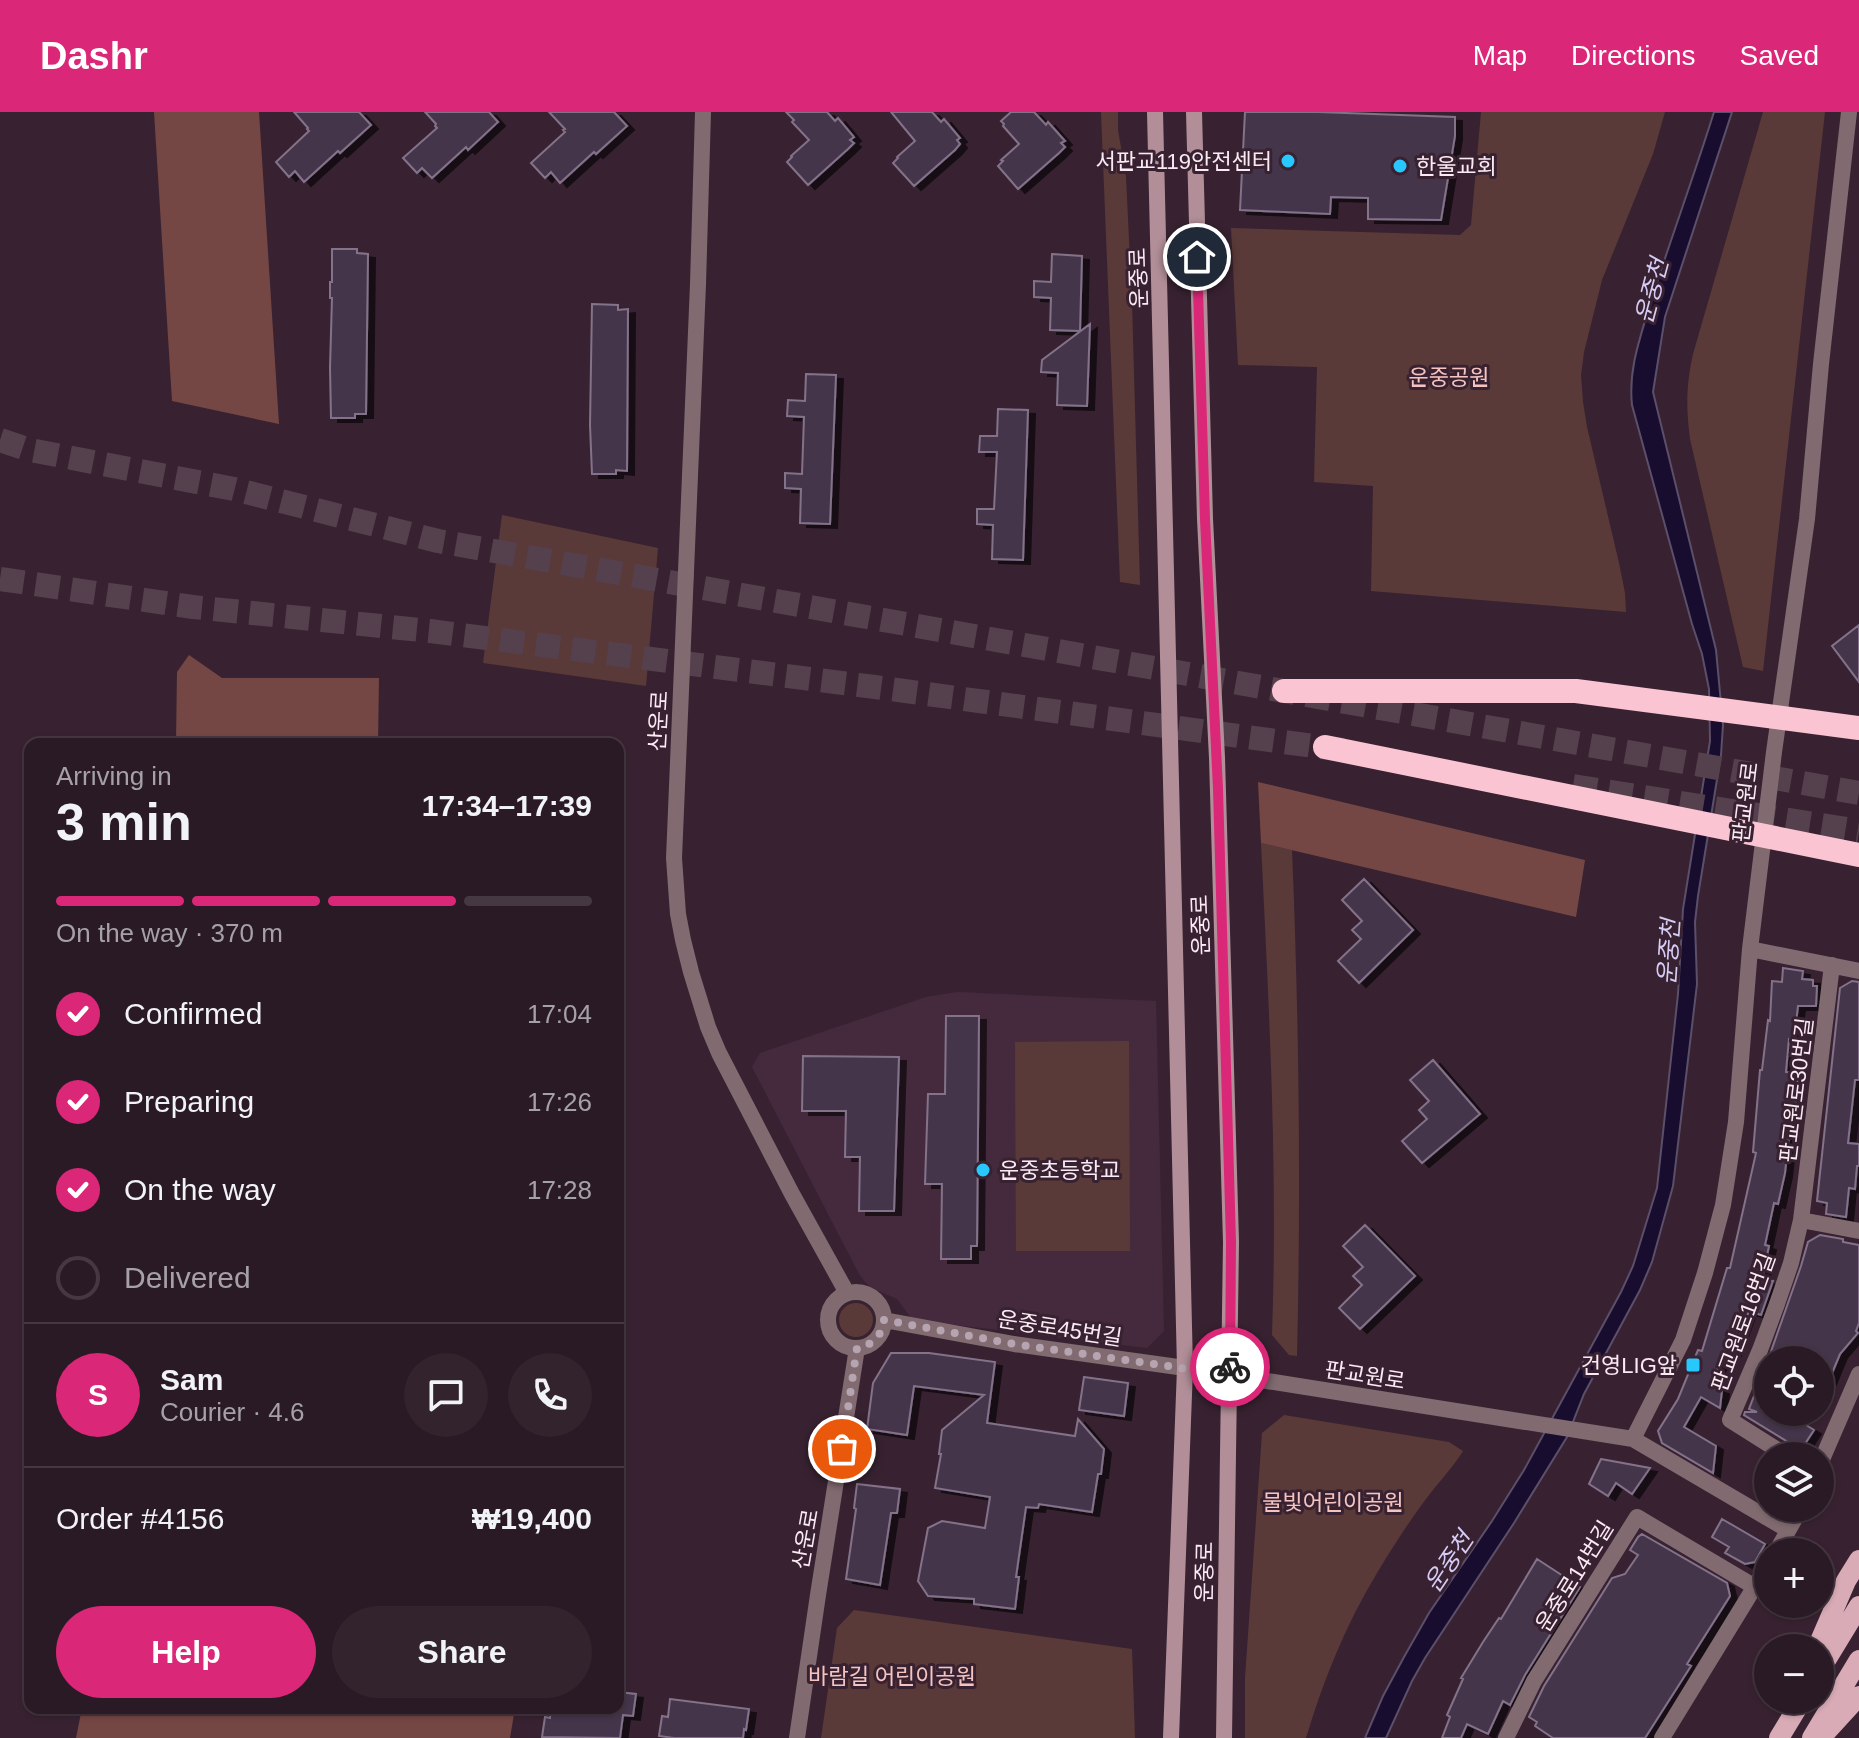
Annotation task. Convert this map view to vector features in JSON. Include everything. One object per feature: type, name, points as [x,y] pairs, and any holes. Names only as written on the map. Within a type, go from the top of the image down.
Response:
[{"type":"highway","points":[[1284,691],[1576,691],[1859,728]]},
{"type":"highway","points":[[1325,747],[1859,855]]},
{"type":"main road","name":"운중로","points":[[1155,112],[1185,1368],[1171,1738]]},
{"type":"main road","name":"운중로","points":[[1194,112],[1204,504],[1218,773],[1231,1242],[1224,1738]]},
{"type":"main road","points":[[1823,1634],[1846,1581],[1859,1560]]},
{"type":"main road","points":[[1834,1647],[1859,1606]]},
{"type":"main road","points":[[1812,1738],[1859,1660]]},
{"type":"main road","points":[[1821,1738],[1859,1696]]},
{"type":"main road","points":[[1779,1738],[1789,1714]]},
{"type":"main road","points":[[1779,1738],[1794,1714]]},
{"type":"street","name":"산운로","points":[[703,112],[674,858],[678,914],[691,972],[719,1053],[847,1293]]},
{"type":"street","name":"판교원로","points":[[1230,1375],[1633,1439],[1683,1340],[1723,1205],[1736,1122],[1750,949],[1807,519],[1849,112]]},
{"type":"street","points":[[1750,949],[1859,971]]},
{"type":"street","name":"판교원로30번길","points":[[1801,1220],[1832,965]]},
{"type":"street","points":[[1801,1220],[1859,1231]]},
{"type":"street","name":"판교원로16번길","points":[[1765,1442],[1730,1420],[1777,1304],[1801,1220]]},
{"type":"street","points":[[847,1293],[873,1297],[883,1311],[884,1320],[883,1328],[873,1342],[857,1348],[840,1343],[830,1329],[830,1312],[840,1297],[847,1293]]},
{"type":"street","name":"운중로45번길","points":[[884,1320],[1014,1344],[1230,1375]]},
{"type":"street","name":"산운로","points":[[797,1738],[857,1348]]},
{"type":"street","points":[[1830,1442],[1859,1374]]},
{"type":"street","points":[[1633,1439],[1788,1530]]},
{"type":"street","name":"운중로14번길","points":[[1506,1738],[1534,1681],[1637,1517],[1754,1586]]},
{"type":"street","points":[[1784,1538],[1793,1522]]},
{"type":"street","points":[[1662,1738],[1754,1589]]},
{"type":"shaded area","points":[[154,112],[259,112],[279,424],[172,401]]},
{"type":"shaded area","points":[[1714,112],[1732,112],[1665,317],[1653,392],[1716,650],[1723,725],[1695,922],[1697,984],[1673,1186],[1652,1262],[1584,1394],[1567,1437],[1425,1658],[1386,1738],[1365,1738],[1383,1696],[1429,1613],[1524,1470],[1621,1292],[1633,1266],[1657,1188],[1678,994],[1683,909],[1710,741],[1709,689],[1702,654],[1632,405],[1631,391],[1636,352],[1651,301]]},
{"type":"shaded area","points":[[189,655],[222,678],[379,678],[378,738],[176,738],[177,672]]},
{"type":"shaded area","points":[[1258,782],[1585,860],[1576,917],[1261,843]]},
{"type":"shaded area","name":"운중초등학교","points":[[957,992],[1156,1001],[1164,1331],[1147,1348],[911,1318],[897,1299],[872,1288],[859,1274],[752,1067],[760,1053],[926,997]]},
{"type":"shaded area","points":[[81,1714],[514,1714],[510,1738],[76,1738]]},
{"type":"green space","points":[[1101,112],[1118,112],[1126,177],[1140,585],[1120,582]]},
{"type":"green space","name":"운중공원","points":[[1481,112],[1665,112],[1653,154],[1602,280],[1581,375],[1587,427],[1619,563],[1626,612],[1371,591],[1373,486],[1314,482],[1317,367],[1238,365],[1231,228],[1460,235],[1471,225]]},
{"type":"green space","points":[[1763,112],[1825,112],[1763,671],[1743,667],[1690,439],[1687,406],[1693,354]]},
{"type":"green space","points":[[502,515],[658,548],[646,686],[483,663]]},
{"type":"green space","points":[[1261,843],[1292,850],[1299,1103],[1297,1356],[1289,1355],[1272,1335],[1273,1151]]},
{"type":"green space","points":[[1129,1041],[1130,1251],[1016,1251],[1015,1042]]},
{"type":"green space","points":[[856,1303],[868,1308],[873,1320],[868,1332],[856,1337],[844,1332],[839,1320],[844,1308]]},
{"type":"green space","name":"물빛어린이공원","points":[[1284,1415],[1449,1442],[1463,1451],[1413,1517],[1355,1612],[1336,1653],[1306,1738],[1245,1738],[1245,1678],[1262,1433]]},
{"type":"green space","name":"바람길 어린이공원","points":[[854,1610],[1132,1649],[1135,1738],[821,1738],[837,1628]]},
{"type":"building","points":[[294,112],[359,112],[371,125],[304,182],[295,171],[289,177],[276,162],[309,131]]},
{"type":"building","points":[[425,112],[489,112],[498,122],[432,178],[422,168],[417,173],[403,158],[437,128]]},
{"type":"building","points":[[549,112],[614,112],[627,126],[560,183],[551,172],[545,178],[531,163],[565,132]]},
{"type":"building","points":[[786,112],[827,112],[835,121],[838,118],[854,137],[850,140],[854,143],[808,185],[787,162],[809,140]]},
{"type":"building","points":[[891,112],[932,112],[941,122],[944,119],[960,138],[955,150],[914,186],[893,163],[915,141]]},
{"type":"building","points":[[1011,112],[1034,112],[1065,141],[1061,143],[1065,147],[1018,189],[998,166],[1019,144],[1001,121]]},
{"type":"building","points":[[1245,112],[1455,117],[1455,136],[1441,220],[1368,219],[1368,198],[1331,197],[1330,214],[1240,210]]},
{"type":"building","points":[[332,249],[357,249],[357,253],[368,254],[366,414],[355,414],[355,418],[331,418]]},
{"type":"building","points":[[1052,254],[1082,256],[1080,331],[1050,330],[1051,298],[1034,297],[1034,281],[1051,282]]},
{"type":"building","points":[[592,304],[618,305],[618,310],[628,309],[627,471],[616,470],[616,474],[592,474]]},
{"type":"building","points":[[1090,324],[1087,406],[1057,405],[1058,373],[1041,372],[1042,360]]},
{"type":"building","points":[[806,374],[836,375],[830,524],[800,523],[801,489],[785,488],[785,473],[802,474],[804,417],[787,416],[788,400],[805,401]]},
{"type":"building","points":[[998,409],[1028,410],[1023,560],[992,559],[993,525],[977,524],[977,509],[994,509],[997,452],[979,452],[980,436],[997,436]]},
{"type":"building","points":[[1859,625],[1859,682],[1832,646]]},
{"type":"building","points":[[1364,879],[1413,930],[1359,983],[1338,961],[1361,939],[1352,930],[1362,921],[1342,900]]},
{"type":"building","points":[[1783,968],[1803,971],[1802,979],[1813,980],[1813,986],[1817,986],[1816,1006],[1798,1006],[1794,1040],[1789,1039],[1786,1072],[1798,1074],[1785,1173],[1778,1204],[1774,1203],[1765,1245],[1769,1246],[1762,1280],[1773,1281],[1761,1315],[1749,1311],[1734,1352],[1726,1349],[1711,1385],[1722,1390],[1720,1408],[1701,1397],[1684,1427],[1716,1446],[1713,1473],[1662,1443],[1658,1431],[1678,1399],[1698,1350],[1702,1351],[1727,1268],[1730,1268],[1756,1153],[1753,1152],[1760,1070],[1770,1021],[1772,981],[1782,982]]},
{"type":"building","points":[[1852,981],[1859,982],[1859,1080],[1855,1080],[1848,1143],[1859,1144],[1859,1166],[1855,1189],[1849,1188],[1846,1217],[1826,1214],[1827,1203],[1817,1201],[1840,988]]},
{"type":"building","points":[[946,1016],[979,1016],[977,1246],[971,1246],[971,1259],[941,1259],[942,1184],[925,1184],[928,1094],[945,1094]]},
{"type":"building","points":[[803,1056],[899,1057],[894,1211],[859,1211],[860,1157],[845,1157],[846,1111],[802,1111]]},
{"type":"building","points":[[1433,1060],[1480,1114],[1422,1163],[1402,1141],[1427,1119],[1419,1110],[1429,1101],[1410,1080]]},
{"type":"building","points":[[1365,1225],[1415,1276],[1360,1329],[1339,1308],[1362,1285],[1353,1276],[1363,1267],[1343,1246]]},
{"type":"building","points":[[1820,1235],[1859,1245],[1858,1333],[1840,1354],[1834,1368],[1834,1346],[1773,1346],[1808,1242]]},
{"type":"building","points":[[891,1353],[929,1353],[995,1362],[987,1423],[1075,1436],[1078,1419],[1104,1449],[1092,1512],[1039,1504],[1038,1508],[1026,1507],[1016,1577],[1019,1577],[1015,1609],[974,1604],[974,1599],[928,1596],[918,1581],[928,1528],[942,1521],[985,1528],[990,1497],[935,1488],[942,1430],[984,1395],[914,1386],[907,1435],[867,1429],[873,1383]]},
{"type":"building","points":[[1084,1377],[1128,1383],[1124,1416],[1079,1410]]},
{"type":"building","points":[[1745,1412],[1754,1412],[1754,1421],[1744,1415]]},
{"type":"building","points":[[1762,1426],[1808,1426],[1814,1430],[1806,1442],[1788,1442]]},
{"type":"building","points":[[1601,1459],[1650,1468],[1632,1494],[1616,1483],[1608,1496],[1589,1484]]},
{"type":"building","points":[[857,1484],[900,1489],[897,1513],[891,1513],[880,1585],[846,1579]]},
{"type":"building","points":[[1722,1519],[1755,1538],[1754,1562],[1745,1564],[1725,1553],[1729,1547],[1712,1537]]},
{"type":"building","points":[[1642,1534],[1727,1583],[1730,1596],[1687,1664],[1691,1666],[1645,1738],[1553,1738],[1535,1726],[1537,1722],[1529,1717],[1544,1686],[1612,1578],[1625,1574],[1638,1555],[1630,1550]]},
{"type":"building","points":[[1537,1559],[1580,1587],[1525,1675],[1510,1705],[1503,1701],[1488,1734],[1467,1724],[1461,1738],[1442,1738],[1461,1678]]},
{"type":"building","points":[[624,1693],[636,1694],[633,1716],[623,1715],[620,1738],[542,1737],[545,1717],[550,1718],[550,1714],[624,1714]]},
{"type":"building","points":[[670,1699],[749,1709],[743,1738],[659,1736],[662,1716],[668,1717]]},
{"type":"tunnel","points":[[0,440],[30,450],[234,489],[438,541],[1859,793]]},
{"type":"tunnel","points":[[0,579],[193,607],[430,631],[1343,750]]},
{"type":"tunnel","points":[[1573,786],[1859,831]]},
{"type":"way so far","points":[[842,1449],[857,1348],[865,1347],[879,1336],[884,1320],[1014,1344],[1230,1375],[1230,1367]]},
{"type":"place","name":"서판교119안전센터","points":[[1288,161]]},
{"type":"place","name":"한울교회","points":[[1400,166]]},
{"type":"place","name":"운중초등학교","points":[[983,1170]]},
{"type":"place","name":"건영LIG앞","points":[[1693,1365]]},
{"type":"route","points":[[1197,257],[1218,789],[1231,1242],[1230,1367]]},
{"type":"water label","name":"운중천","points":[[1652,291]]},
{"type":"water label","name":"운중천","points":[[1669,952]]},
{"type":"water label","name":"운중천","points":[[1449,1562]]}]
